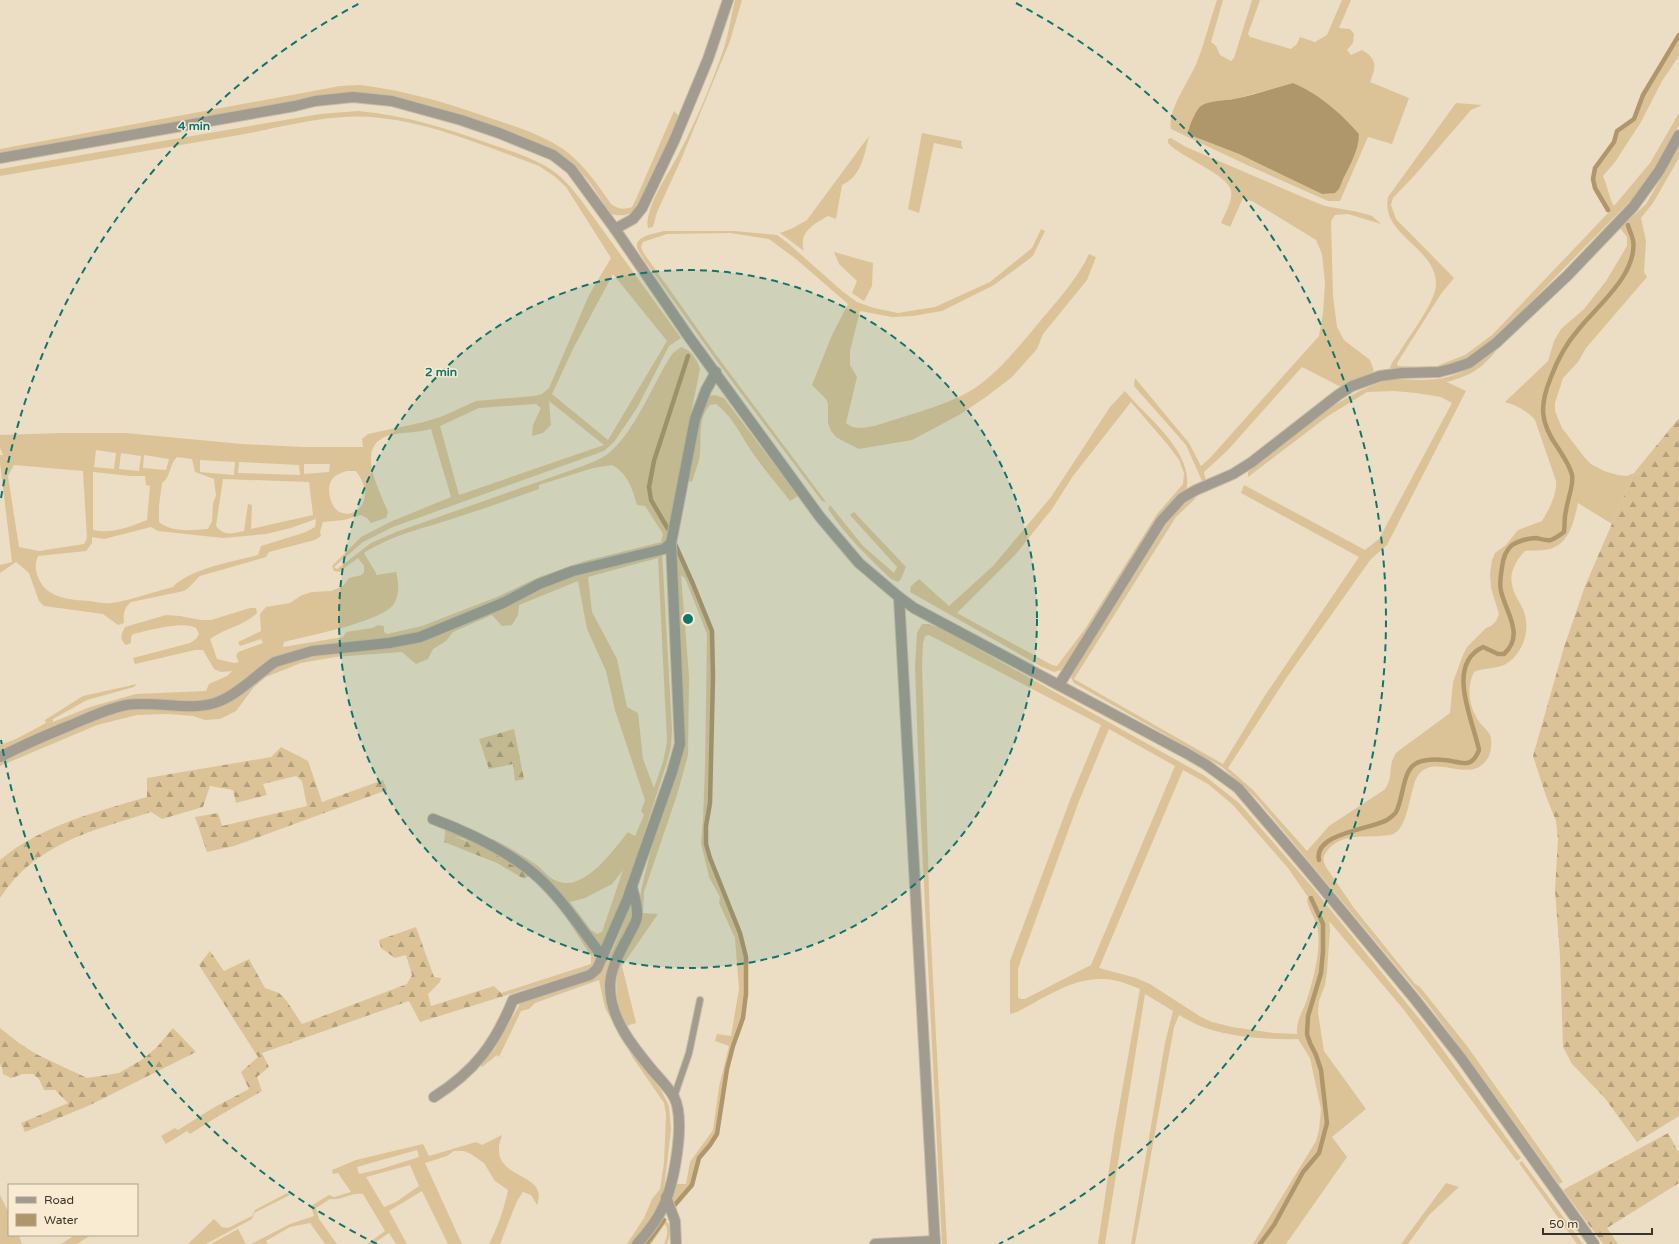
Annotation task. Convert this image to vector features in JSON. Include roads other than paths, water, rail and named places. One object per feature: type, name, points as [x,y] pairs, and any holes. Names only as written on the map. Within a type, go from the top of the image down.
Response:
[{"type":"street","points":[[615,230],[633,219],[645,201],[674,141],[708,59],[728,0]]},
{"type":"street","points":[[0,158],[295,106],[315,101],[353,97],[392,101],[461,120],[499,133],[553,155],[571,169],[689,337],[716,372],[778,460],[842,545],[858,563],[899,597],[937,620],[1186,753],[1205,764],[1238,788],[1414,998],[1461,1058],[1594,1244]]},
{"type":"street","points":[[1059,684],[1161,521],[1182,498],[1196,490],[1233,474],[1252,462],[1338,394],[1352,386],[1380,376],[1402,373],[1439,372],[1469,363],[1496,344],[1568,274],[1633,207],[1659,171],[1679,135]]},
{"type":"street","points":[[434,1097],[455,1083],[490,1046],[504,1021],[513,1000],[590,975],[597,969],[632,887],[672,772],[680,744],[671,543],[695,420],[706,390],[716,372]]},
{"type":"street","points":[[0,757],[19,747],[81,721],[127,705],[157,704],[189,706],[205,705],[221,701],[275,662],[283,659],[312,651],[389,643],[420,637],[503,603],[539,584],[573,571],[664,549],[671,543]]},
{"type":"street","points":[[875,1244],[935,1243],[899,597]]},
{"type":"street","points":[[432,819],[466,832],[516,861],[539,878],[557,897],[603,957]]},
{"type":"street","points":[[632,887],[638,918],[612,970],[610,986],[613,1006],[622,1028],[637,1052],[674,1097],[677,1107],[679,1129],[677,1152],[664,1206],[657,1219],[637,1244]]},
{"type":"street","points":[[666,1197],[675,1221],[676,1244]]},
{"type":"lane","points":[[674,1097],[689,1053],[700,1000]]},
{"type":"water","points":[[1293,83],[1320,98],[1345,119],[1359,134],[1355,155],[1339,189],[1335,193],[1322,194],[1239,154],[1188,133],[1195,114],[1201,106],[1205,104],[1230,100]]},
{"type":"waterway","points":[[1608,210],[1595,188],[1593,179],[1595,168],[1614,142],[1617,131],[1634,119],[1643,95],[1679,35]]},
{"type":"waterway","points":[[1319,860],[1320,851],[1325,844],[1334,838],[1345,833],[1380,823],[1387,820],[1396,812],[1399,806],[1406,776],[1413,765],[1422,761],[1432,760],[1469,763],[1476,756],[1479,750],[1464,694],[1463,680],[1466,666],[1472,655],[1483,647],[1498,654],[1504,654],[1510,647],[1513,639],[1514,632],[1500,585],[1503,561],[1508,549],[1517,542],[1536,538],[1551,540],[1564,532],[1565,516],[1571,488],[1572,475],[1562,454],[1552,439],[1545,422],[1543,414],[1544,397],[1553,371],[1566,347],[1578,330],[1614,289],[1623,277],[1629,265],[1633,253],[1633,240],[1628,225]]},
{"type":"waterway","points":[[668,529],[651,500],[649,487],[654,461],[688,356]]},
{"type":"waterway","points":[[673,1207],[692,1185],[699,1158],[717,1134],[727,1069],[743,1018],[746,994],[746,957],[740,933],[710,858],[706,844],[706,826],[710,803],[713,677],[712,631],[675,544]]},
{"type":"waterway","points":[[1260,1244],[1274,1225],[1303,1172],[1319,1153],[1327,1123],[1321,1070],[1307,1034],[1308,1016],[1321,973],[1323,951],[1323,924],[1311,898]]},
{"type":"waterway","points":[[647,1244],[664,1220]]}]
